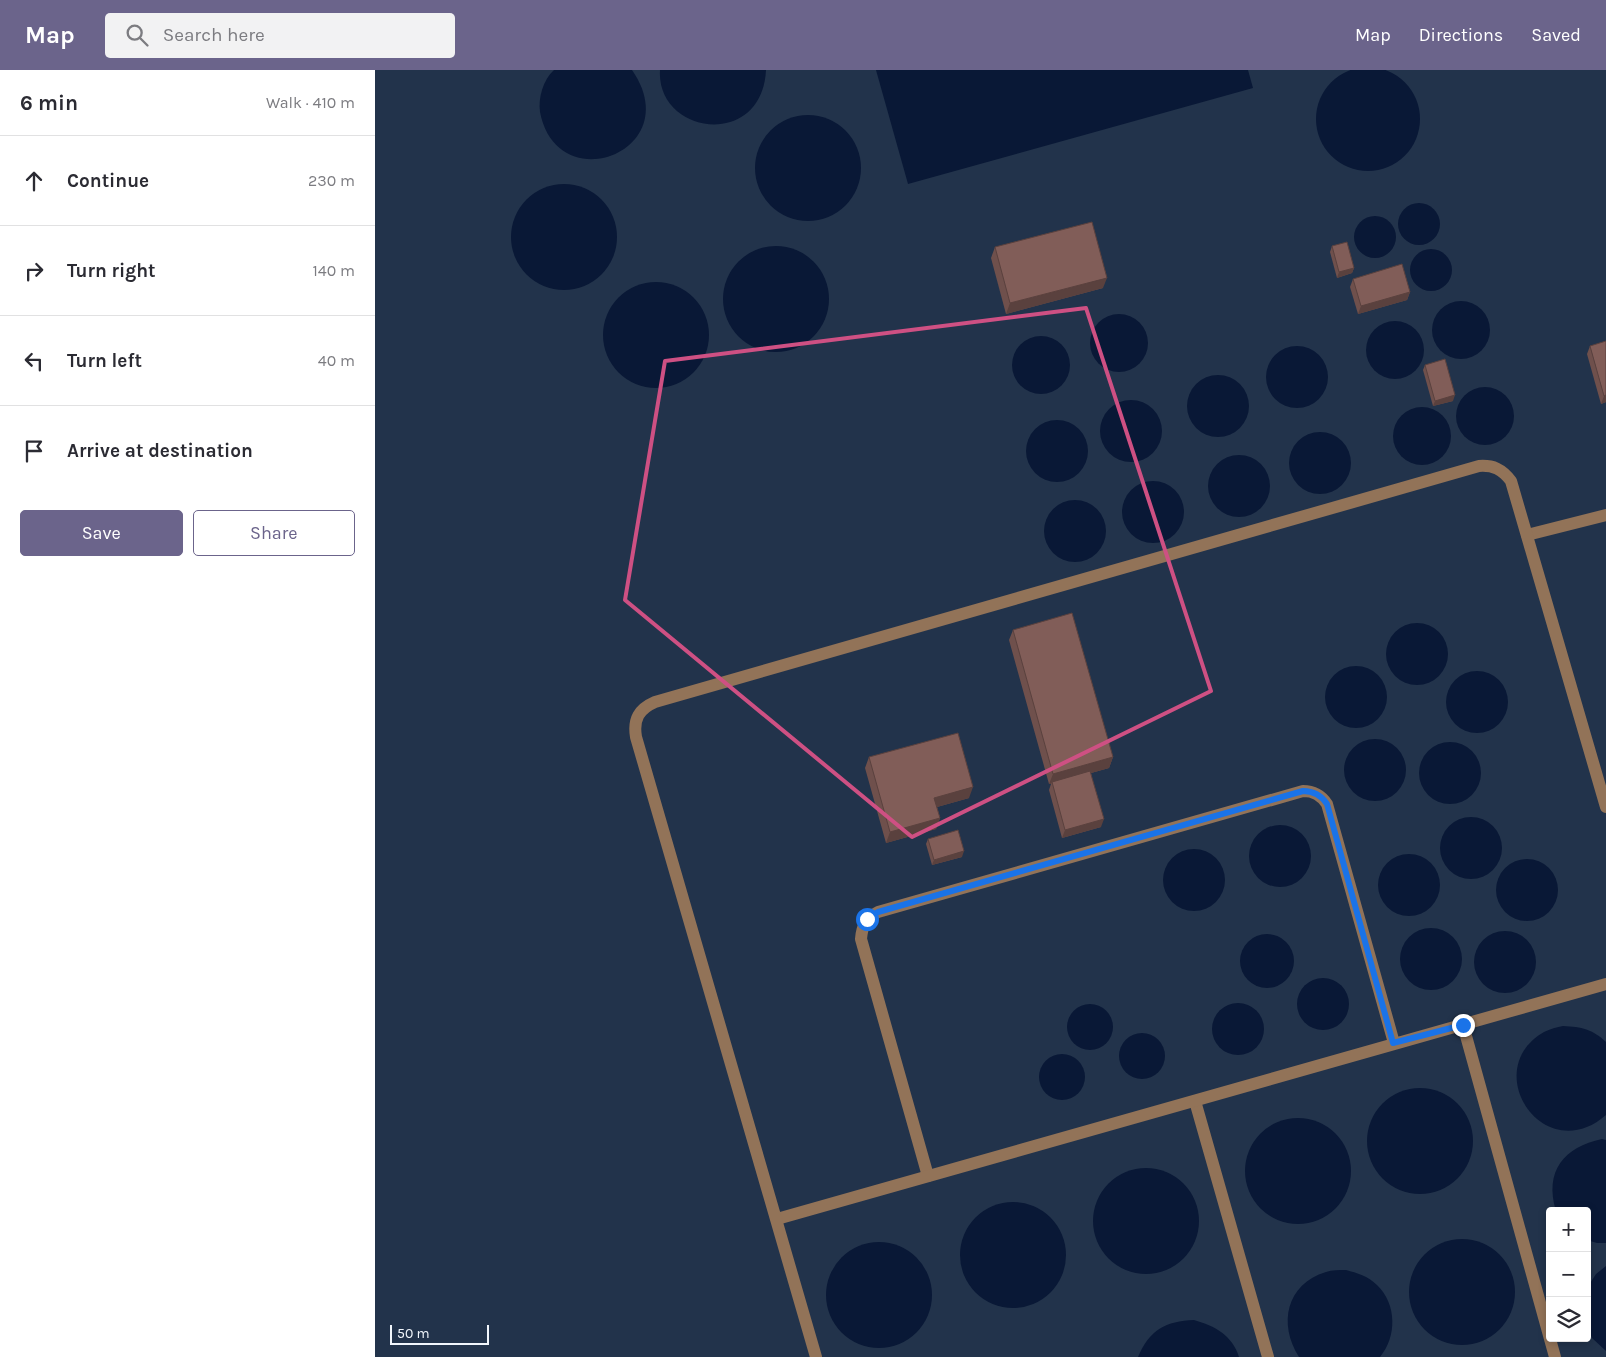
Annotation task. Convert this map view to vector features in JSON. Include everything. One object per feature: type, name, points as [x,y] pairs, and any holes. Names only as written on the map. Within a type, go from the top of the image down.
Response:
[{"type":"lane","points":[[816,1357],[635,737],[634,726],[638,715],[645,707],[655,702],[1479,466],[1494,467],[1511,481],[1606,807]]},
{"type":"lane","points":[[1527,534],[1606,515]]},
{"type":"lane","points":[[928,1176],[861,939],[863,925],[867,919],[878,912],[1303,791],[1315,792],[1327,804],[1393,1043]]},
{"type":"lane","points":[[777,1219],[1606,984]]},
{"type":"lane","points":[[1463,1025],[1555,1357]]},
{"type":"lane","points":[[1195,1101],[1268,1357]]},
{"type":"highlighted area","points":[[1086,308],[1211,691],[912,837],[625,600],[665,361]]},
{"type":"water","points":[[1368,67],[1388,71],[1397,75],[1405,82],[1412,90],[1416,99],[1420,119],[1416,139],[1412,148],[1405,156],[1397,163],[1388,167],[1368,171],[1348,167],[1339,163],[1331,156],[1324,148],[1320,139],[1316,119],[1320,99],[1324,90],[1331,82],[1339,75],[1348,71]]},
{"type":"water","points":[[554,70],[632,70],[645,99],[644,123],[632,142],[613,155],[591,159],[569,154],[551,139],[540,112],[540,101],[544,84]]},
{"type":"water","points":[[660,70],[766,70],[760,96],[747,113],[730,122],[710,124],[691,120],[674,109],[663,92]]},
{"type":"water","points":[[876,70],[1248,70],[1253,88],[908,184]]},
{"type":"water","points":[[808,115],[828,119],[845,131],[857,148],[861,168],[857,188],[845,205],[828,217],[808,221],[788,217],[771,205],[759,188],[755,168],[759,148],[771,131],[788,119]]},
{"type":"water","points":[[564,184],[584,188],[601,200],[613,217],[617,237],[613,257],[601,274],[584,286],[564,290],[544,286],[527,274],[515,257],[511,237],[515,217],[527,200],[544,188]]},
{"type":"water","points":[[1423,203],[1431,206],[1437,212],[1440,224],[1437,236],[1431,242],[1415,245],[1407,242],[1401,236],[1398,220],[1401,212],[1407,206]]},
{"type":"water","points":[[1379,216],[1387,219],[1393,225],[1396,237],[1393,249],[1387,255],[1371,258],[1363,255],[1357,249],[1354,233],[1357,225],[1363,219]]},
{"type":"water","points":[[776,246],[796,250],[813,262],[825,279],[829,299],[825,319],[813,336],[796,348],[776,352],[756,348],[739,336],[727,319],[723,299],[727,279],[739,262],[756,250]]},
{"type":"water","points":[[1435,249],[1443,252],[1449,258],[1452,270],[1449,282],[1443,288],[1427,291],[1419,288],[1413,282],[1410,266],[1413,258],[1419,252]]},
{"type":"water","points":[[656,282],[676,286],[693,298],[705,315],[709,335],[705,355],[693,372],[676,384],[656,388],[636,384],[619,372],[607,355],[603,335],[607,315],[619,298],[636,286]]},
{"type":"water","points":[[1461,301],[1477,306],[1485,314],[1490,330],[1485,346],[1477,354],[1461,359],[1445,354],[1437,346],[1432,330],[1437,314],[1445,306]]},
{"type":"water","points":[[1119,314],[1135,319],[1143,327],[1148,343],[1143,359],[1135,367],[1119,372],[1103,367],[1095,359],[1090,343],[1095,327],[1103,319]]},
{"type":"water","points":[[1395,321],[1411,326],[1419,334],[1424,350],[1419,366],[1411,374],[1395,379],[1379,374],[1371,366],[1366,350],[1371,334],[1379,326]]},
{"type":"water","points":[[1041,336],[1057,341],[1065,349],[1070,365],[1065,381],[1057,389],[1041,394],[1025,389],[1017,381],[1012,365],[1017,349],[1025,341]]},
{"type":"water","points":[[1297,346],[1309,348],[1319,355],[1326,365],[1328,377],[1326,389],[1319,399],[1309,406],[1297,408],[1285,406],[1275,399],[1268,389],[1266,377],[1268,365],[1275,355],[1285,348]]},
{"type":"water","points":[[1218,375],[1230,377],[1240,384],[1247,394],[1249,406],[1247,418],[1240,428],[1230,435],[1218,437],[1206,435],[1196,428],[1189,418],[1187,406],[1189,394],[1196,384],[1206,377]]},
{"type":"water","points":[[1485,387],[1501,392],[1509,400],[1514,416],[1509,432],[1501,440],[1485,445],[1469,440],[1461,432],[1456,416],[1461,400],[1469,392]]},
{"type":"water","points":[[1131,400],[1143,402],[1153,409],[1160,419],[1162,431],[1160,443],[1153,453],[1143,460],[1131,462],[1119,460],[1109,453],[1102,443],[1100,431],[1102,419],[1109,409],[1119,402]]},
{"type":"water","points":[[1422,407],[1438,412],[1446,420],[1451,436],[1446,452],[1438,460],[1422,465],[1406,460],[1398,452],[1393,436],[1398,420],[1406,412]]},
{"type":"water","points":[[1057,420],[1069,422],[1079,429],[1086,439],[1088,451],[1086,463],[1079,473],[1069,480],[1057,482],[1045,480],[1035,473],[1028,463],[1026,451],[1028,439],[1035,429],[1045,422]]},
{"type":"water","points":[[1320,432],[1332,434],[1342,441],[1349,451],[1351,463],[1349,475],[1342,485],[1332,492],[1320,494],[1308,492],[1298,485],[1291,475],[1289,463],[1291,451],[1298,441],[1308,434]]},
{"type":"water","points":[[1239,455],[1251,457],[1261,464],[1268,474],[1270,486],[1268,498],[1261,508],[1251,515],[1239,517],[1227,515],[1217,508],[1210,498],[1208,486],[1210,474],[1217,464],[1227,457]]},
{"type":"water","points":[[1153,481],[1165,483],[1175,490],[1182,500],[1184,512],[1182,524],[1175,534],[1165,541],[1153,543],[1141,541],[1131,534],[1124,524],[1122,512],[1124,500],[1131,490],[1141,483]]},
{"type":"water","points":[[1075,500],[1087,502],[1097,509],[1104,519],[1106,531],[1104,543],[1097,553],[1087,560],[1075,562],[1063,560],[1053,553],[1046,543],[1044,531],[1046,519],[1053,509],[1063,502]]},
{"type":"water","points":[[1417,623],[1429,625],[1439,632],[1446,642],[1448,654],[1446,666],[1439,676],[1429,683],[1417,685],[1405,683],[1395,676],[1388,666],[1386,654],[1388,642],[1395,632],[1405,625]]},
{"type":"water","points":[[1356,666],[1368,668],[1378,675],[1385,685],[1387,697],[1385,709],[1378,719],[1368,726],[1356,728],[1344,726],[1334,719],[1327,709],[1325,697],[1327,685],[1334,675],[1344,668]]},
{"type":"water","points":[[1477,671],[1489,673],[1499,680],[1506,690],[1508,702],[1506,714],[1499,724],[1489,731],[1477,733],[1465,731],[1455,724],[1448,714],[1446,702],[1448,690],[1455,680],[1465,673]]},
{"type":"water","points":[[1375,739],[1387,741],[1397,748],[1404,758],[1406,770],[1404,782],[1397,792],[1387,799],[1375,801],[1363,799],[1353,792],[1346,782],[1344,770],[1346,758],[1353,748],[1363,741]]},
{"type":"water","points":[[1450,742],[1462,744],[1472,751],[1479,761],[1481,773],[1479,785],[1472,795],[1462,802],[1450,804],[1438,802],[1428,795],[1421,785],[1419,773],[1421,761],[1428,751],[1438,744]]},
{"type":"water","points":[[1471,817],[1483,819],[1493,826],[1500,836],[1502,848],[1500,860],[1493,870],[1483,877],[1471,879],[1459,877],[1449,870],[1442,860],[1440,848],[1442,836],[1449,826],[1459,819]]},
{"type":"water","points":[[1274,825],[1286,825],[1302,834],[1309,844],[1311,856],[1309,868],[1302,878],[1286,887],[1274,887],[1263,882],[1254,873],[1249,862],[1249,850],[1254,839],[1263,830]]},
{"type":"water","points":[[1188,849],[1200,849],[1216,858],[1223,868],[1225,880],[1223,892],[1216,902],[1200,911],[1188,911],[1177,906],[1168,897],[1163,886],[1163,874],[1168,863],[1177,854]]},
{"type":"water","points":[[1409,854],[1421,856],[1431,863],[1438,873],[1440,885],[1438,897],[1431,907],[1421,914],[1409,916],[1397,914],[1387,907],[1380,897],[1378,885],[1380,873],[1387,863],[1397,856]]},
{"type":"water","points":[[1527,859],[1539,861],[1549,868],[1556,878],[1558,890],[1556,902],[1549,912],[1539,919],[1527,921],[1515,919],[1505,912],[1498,902],[1496,890],[1498,878],[1505,868],[1515,861]]},
{"type":"water","points":[[1431,928],[1443,930],[1453,937],[1460,947],[1462,959],[1460,971],[1453,981],[1443,988],[1431,990],[1419,988],[1409,981],[1402,971],[1400,959],[1402,947],[1409,937],[1419,930]]},
{"type":"water","points":[[1505,931],[1517,933],[1527,940],[1534,950],[1536,962],[1534,974],[1527,984],[1517,991],[1505,993],[1493,991],[1483,984],[1476,974],[1474,962],[1476,950],[1483,940],[1493,933]]},
{"type":"water","points":[[1267,934],[1286,942],[1294,961],[1286,980],[1267,988],[1248,980],[1240,961],[1248,942]]},
{"type":"water","points":[[1318,978],[1328,978],[1342,985],[1349,999],[1349,1009],[1342,1023],[1328,1030],[1318,1030],[1308,1026],[1301,1019],[1297,1009],[1297,999],[1301,989],[1308,982]]},
{"type":"water","points":[[1233,1003],[1243,1003],[1257,1010],[1264,1024],[1264,1034],[1257,1048],[1243,1055],[1233,1055],[1223,1051],[1216,1044],[1212,1034],[1212,1024],[1216,1014],[1223,1007]]},
{"type":"water","points":[[1085,1004],[1095,1004],[1109,1014],[1113,1027],[1109,1040],[1103,1046],[1095,1050],[1085,1050],[1071,1040],[1067,1032],[1067,1022],[1077,1008]]},
{"type":"water","points":[[1563,1026],[1586,1030],[1596,1034],[1606,1042],[1606,1115],[1583,1128],[1561,1130],[1542,1122],[1527,1108],[1518,1089],[1517,1069],[1525,1049],[1544,1032]]},
{"type":"water","points":[[1137,1033],[1147,1033],[1161,1043],[1165,1056],[1161,1069],[1155,1075],[1147,1079],[1137,1079],[1123,1069],[1119,1061],[1119,1051],[1129,1037]]},
{"type":"water","points":[[1057,1054],[1067,1054],[1081,1064],[1085,1077],[1081,1090],[1075,1096],[1067,1100],[1057,1100],[1043,1090],[1039,1082],[1039,1072],[1049,1058]]},
{"type":"water","points":[[1420,1088],[1440,1092],[1457,1104],[1469,1121],[1473,1141],[1469,1161],[1457,1178],[1440,1190],[1420,1194],[1400,1190],[1383,1178],[1371,1161],[1367,1141],[1371,1121],[1383,1104],[1400,1092]]},
{"type":"water","points":[[1298,1118],[1318,1122],[1335,1134],[1347,1151],[1351,1171],[1347,1191],[1335,1208],[1318,1220],[1298,1224],[1278,1220],[1261,1208],[1249,1191],[1245,1171],[1249,1151],[1261,1134],[1278,1122]]},
{"type":"water","points":[[1602,1139],[1606,1140],[1606,1243],[1591,1241],[1591,1207],[1555,1207],[1553,1197],[1555,1173],[1560,1163],[1577,1148]]},
{"type":"water","points":[[1146,1168],[1166,1172],[1183,1184],[1195,1201],[1199,1221],[1195,1241],[1183,1258],[1166,1270],[1146,1274],[1126,1270],[1109,1258],[1097,1241],[1093,1221],[1097,1201],[1109,1184],[1126,1172]]},
{"type":"water","points":[[1013,1202],[1033,1206],[1050,1218],[1062,1235],[1066,1255],[1062,1275],[1050,1292],[1033,1304],[1013,1308],[993,1304],[976,1292],[964,1275],[960,1255],[964,1235],[976,1218],[993,1206]]},
{"type":"water","points":[[1462,1239],[1482,1243],[1499,1255],[1511,1272],[1515,1292],[1511,1312],[1499,1329],[1482,1341],[1462,1345],[1442,1341],[1425,1329],[1413,1312],[1409,1292],[1413,1272],[1425,1255],[1442,1243]]},
{"type":"water","points":[[879,1242],[899,1246],[916,1258],[928,1275],[932,1295],[928,1315],[916,1332],[899,1344],[879,1348],[859,1344],[842,1332],[830,1315],[826,1295],[830,1275],[842,1258],[859,1246]]},
{"type":"water","points":[[1606,1266],[1606,1351],[1591,1336],[1591,1282],[1596,1274]]},
{"type":"water","points":[[1346,1270],[1370,1279],[1384,1293],[1391,1311],[1392,1321],[1390,1340],[1386,1349],[1380,1357],[1299,1357],[1292,1344],[1288,1319],[1294,1295],[1312,1278],[1328,1271]]},
{"type":"water","points":[[1194,1320],[1222,1332],[1232,1343],[1239,1357],[1138,1357],[1147,1340],[1160,1329],[1175,1322]]},
{"type":"building","points":[[1092,222],[1107,278],[1010,303],[995,247]]},
{"type":"building","points":[[1347,242],[1354,268],[1339,272],[1332,246]]},
{"type":"building","points":[[1402,264],[1410,292],[1361,306],[1353,279]]},
{"type":"building","points":[[1606,341],[1606,395],[1604,396],[1590,346]]},
{"type":"building","points":[[1445,359],[1455,395],[1435,401],[1425,365]]},
{"type":"building","points":[[1072,613],[1113,757],[1053,774],[1013,630]]},
{"type":"building","points":[[958,733],[973,787],[934,798],[940,818],[890,832],[869,757]]},
{"type":"building","points":[[1090,771],[1104,819],[1065,830],[1052,782]]},
{"type":"building","points":[[958,830],[964,851],[934,860],[928,839]]},
{"type":"route","points":[[867,919],[878,912],[1303,791],[1315,792],[1327,804],[1393,1043],[1463,1025]]}]
